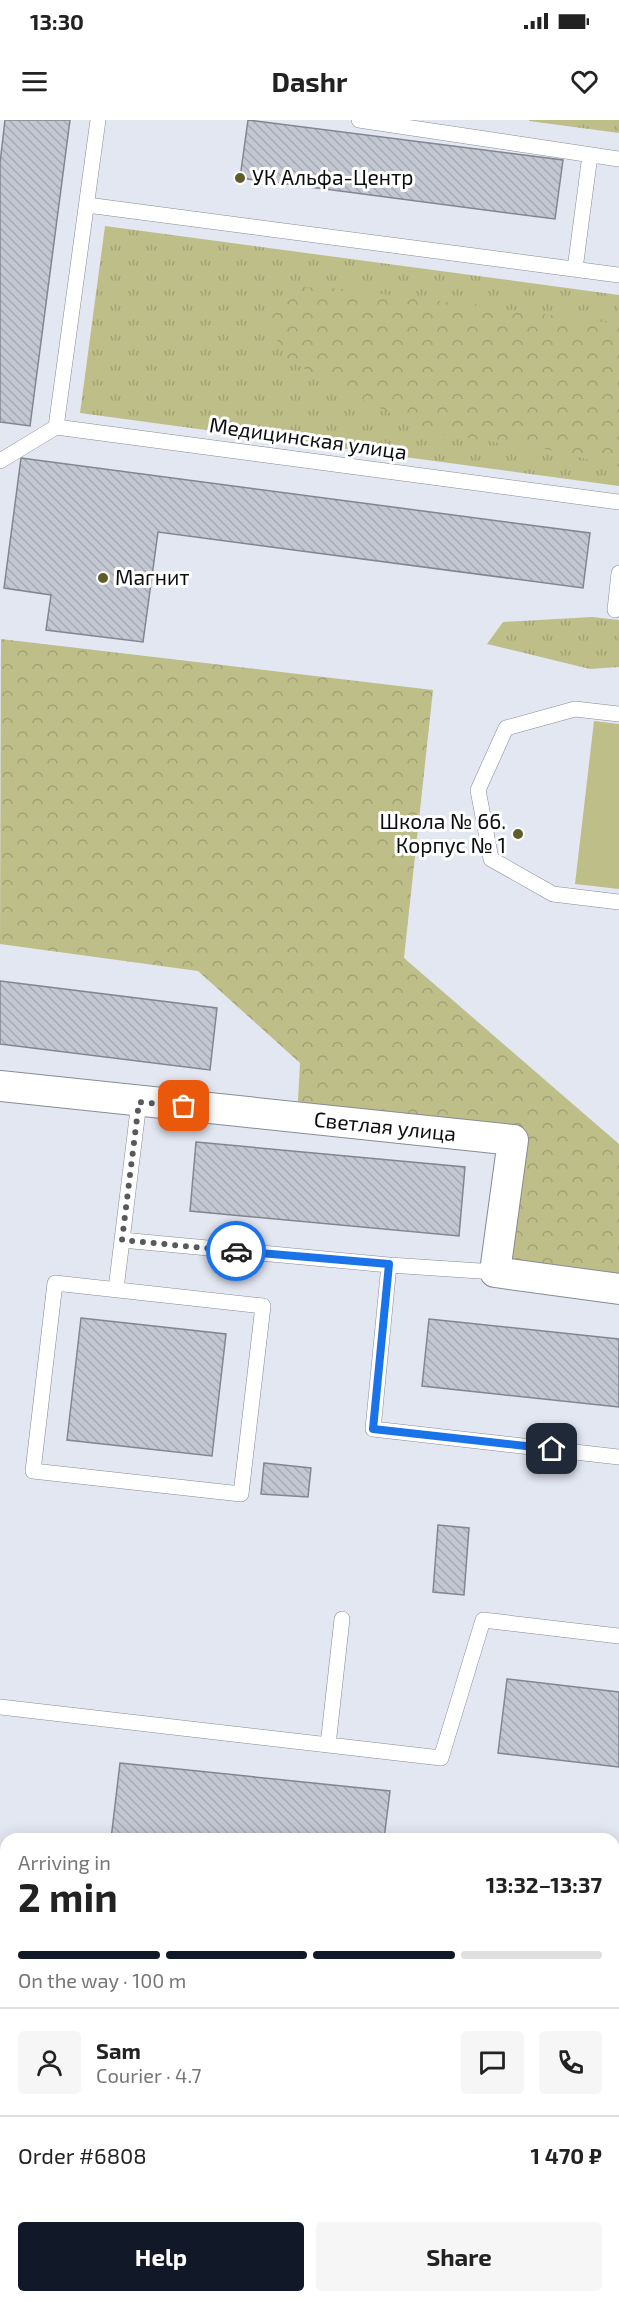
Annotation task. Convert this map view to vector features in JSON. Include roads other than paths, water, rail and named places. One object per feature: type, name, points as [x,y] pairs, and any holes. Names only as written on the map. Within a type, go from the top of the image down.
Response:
[{"type":"street","name":"Светлая улица","points":[[0,1086],[513,1140],[495,1272]]},
{"type":"street","points":[[495,1272],[619,1288]]},
{"type":"lane","points":[[0,461],[56,426],[98,120]]},
{"type":"lane","points":[[359,120],[619,159]]},
{"type":"lane","points":[[575,269],[590,155]]},
{"type":"lane","points":[[87,205],[619,274]]},
{"type":"lane","name":"Медицинская улица","points":[[56,426],[619,502]]},
{"type":"lane","points":[[615,610],[619,573]]},
{"type":"lane","points":[[619,714],[575,709],[506,728],[478,790],[491,859],[553,894],[619,902]]},
{"type":"lane","points":[[116,1289],[139,1102]]},
{"type":"lane","points":[[122,1240],[495,1272]]},
{"type":"lane","points":[[389,1264],[373,1429],[619,1457]]},
{"type":"lane","points":[[55,1283],[116,1289],[263,1306],[241,1494],[33,1471],[55,1283]]},
{"type":"lane","points":[[328,1745],[342,1619]]},
{"type":"lane","points":[[0,1707],[441,1758],[483,1620],[619,1636]]},
{"type":"place","name":"УК Альфа-Центр","points":[[240,178]]},
{"type":"place","name":"Магнит","points":[[103,578]]},
{"type":"place","name":"Школа № 66. Корпус № 1","points":[[518,834]]}]
